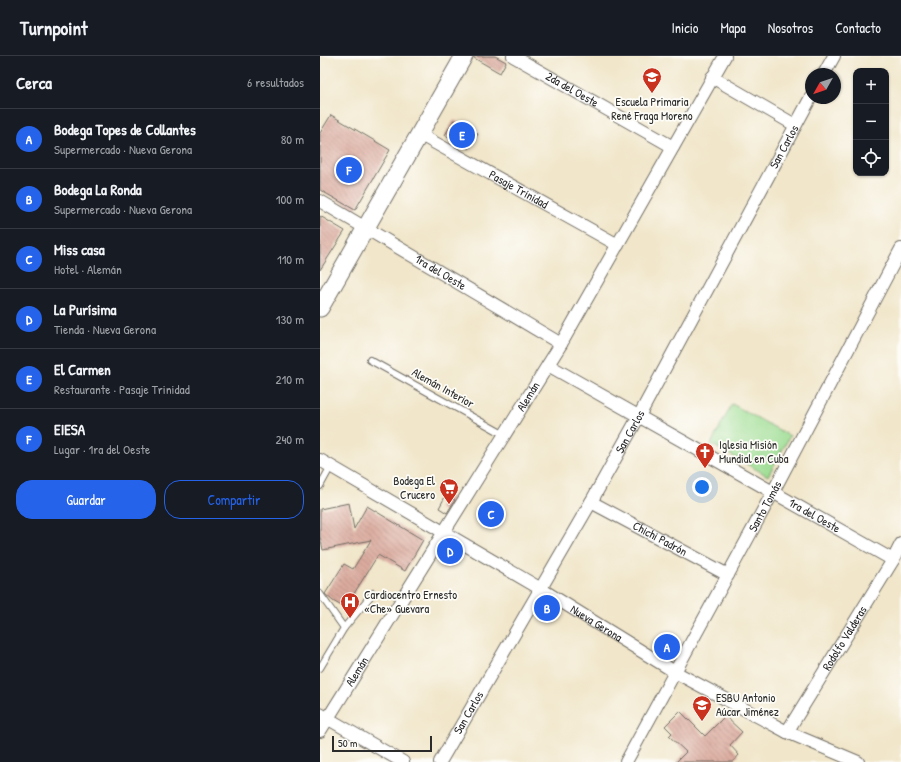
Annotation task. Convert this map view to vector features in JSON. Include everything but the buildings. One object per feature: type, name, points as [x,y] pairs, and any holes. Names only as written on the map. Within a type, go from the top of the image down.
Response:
[{"type":"main road","points":[[320,308],[453,56]]},
{"type":"main road","points":[[320,289],[362,227],[419,134],[464,56]]},
{"type":"street","name":"2da del Oeste","points":[[513,56],[673,147]]},
{"type":"street","name":"Alemán","points":[[320,731],[324,716],[505,435],[561,344],[725,56]]},
{"type":"street","points":[[827,68],[834,56]]},
{"type":"street","points":[[712,78],[795,125]]},
{"type":"street","name":"San Carlos","points":[[440,762],[541,589],[639,416],[807,104]]},
{"type":"street","name":"Pasaje Trinidad","points":[[419,134],[618,245]]},
{"type":"street","name":"1ra del Oeste","points":[[320,201],[561,344]]},
{"type":"street","name":"Santo Tomás","points":[[626,762],[773,492],[901,249]]},
{"type":"street","name":"1ra del Oeste","points":[[548,365],[893,560]]},
{"type":"street","name":"Nueva Gerona","points":[[320,460],[541,589],[675,672],[787,732],[858,762]]},
{"type":"street","name":"Chichi Padrón","points":[[591,502],[728,575]]},
{"type":"street","name":"Rodolfo Valderas","points":[[787,732],[893,560],[901,544]]},
{"type":"street","points":[[324,716],[403,762]]},
{"type":"lane","name":"Alemán Interior","points":[[370,360],[505,435]]},
{"type":"lane","points":[[320,486],[331,466]]},
{"type":"lane","points":[[320,668],[344,628],[373,593]]},
{"type":"lane","points":[[320,594],[344,628]]},
{"type":"green space","points":[[732,404],[790,436],[768,476],[711,444]]},
{"type":"place","name":"Escuela Primaria René Fraga Moreno","points":[[652,94]]},
{"type":"place","name":"El Carmen","points":[[462,135]]},
{"type":"place","name":"EIESA","points":[[349,170]]},
{"type":"place","name":"Iglesia Misión Mundial en Cuba","points":[[705,469]]},
{"type":"place","name":"Bodega El Crucero","points":[[449,505]]},
{"type":"place","name":"Miss casa","points":[[491,514]]},
{"type":"place","name":"La Purísima","points":[[450,551]]},
{"type":"place","name":"Bodega La Ronda","points":[[547,608]]},
{"type":"place","name":"Cardiocentro Ernesto «Che» Guevara","points":[[350,619]]},
{"type":"place","name":"Bodega Topes de Collantes","points":[[667,647]]},
{"type":"place","name":"ESBU Antonio Aúcar Jiménez","points":[[702,722]]}]
